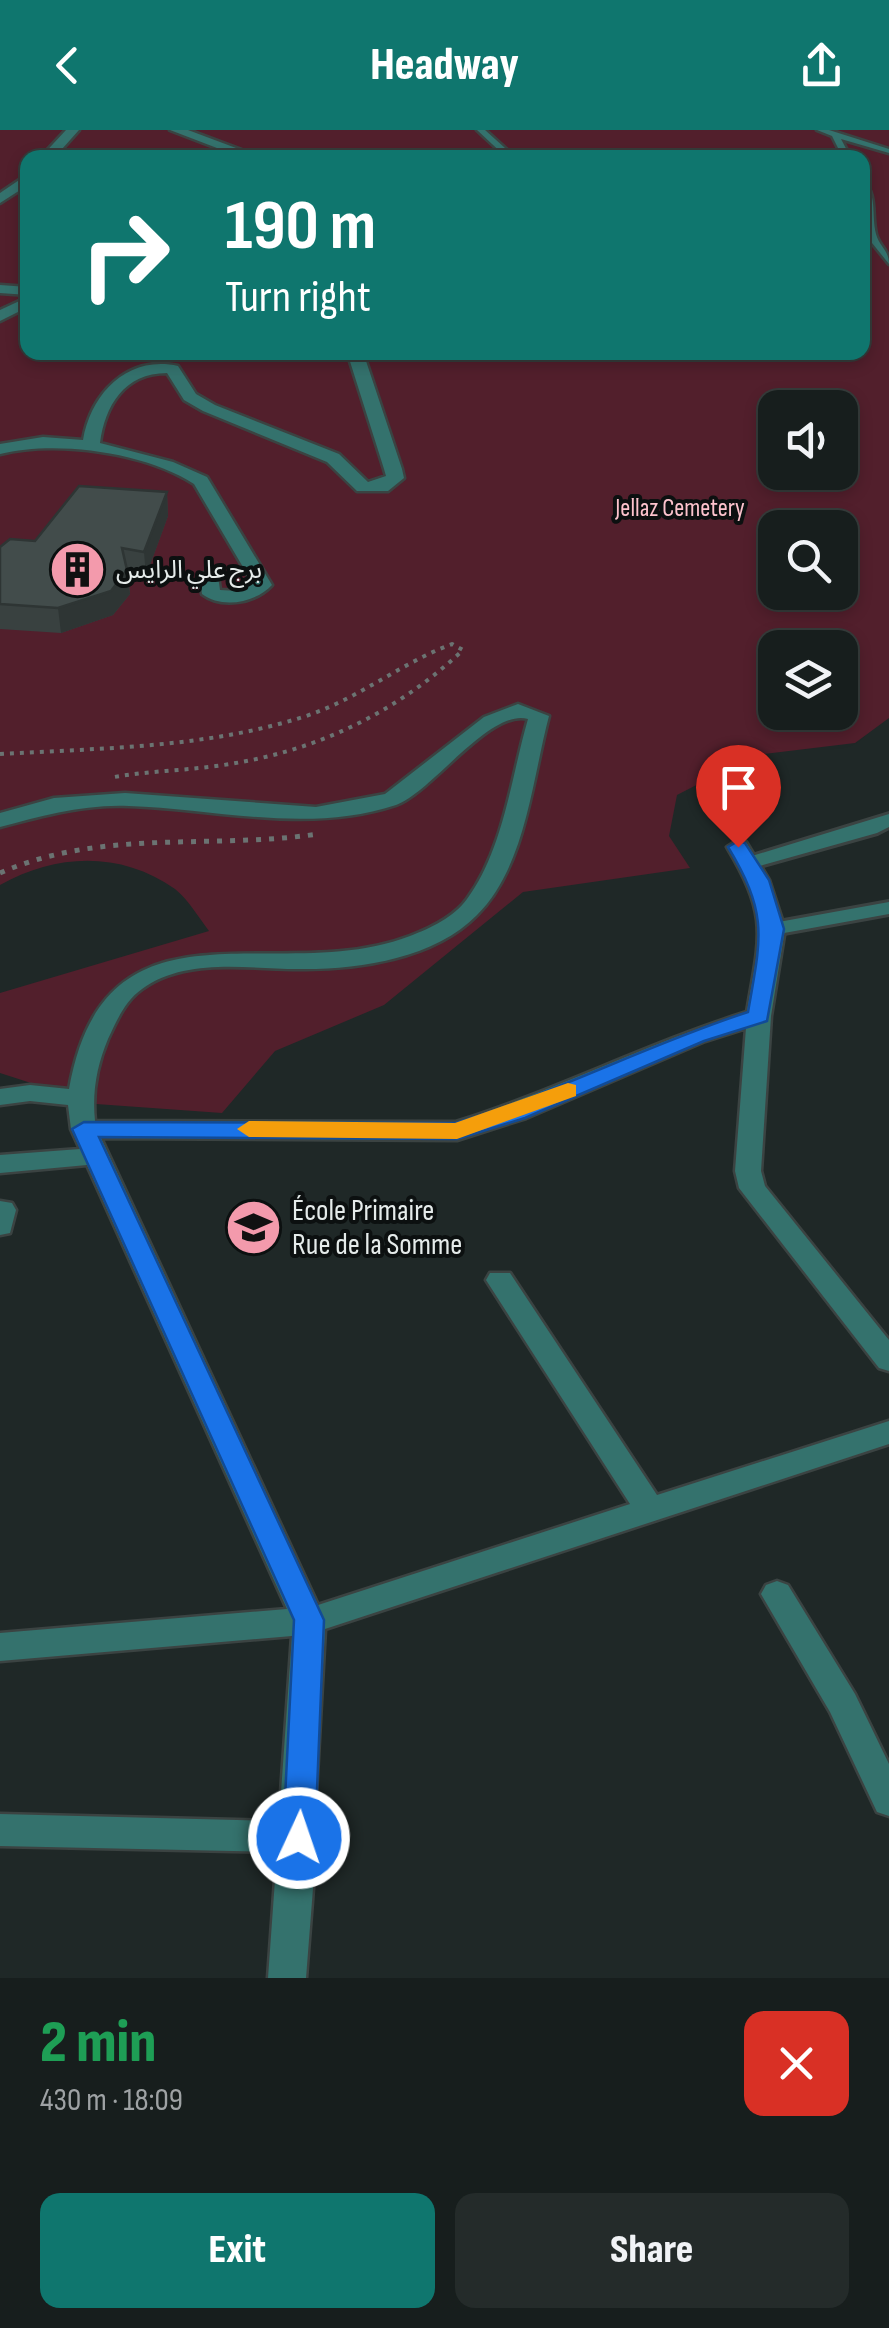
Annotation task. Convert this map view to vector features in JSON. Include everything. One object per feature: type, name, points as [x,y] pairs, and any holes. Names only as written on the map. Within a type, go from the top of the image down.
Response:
[{"type":"street","points":[[54,150],[73,130]]},
{"type":"street","points":[[186,131],[236,150]]},
{"type":"street","points":[[90,448],[100,404],[140,372],[165,367],[172,368],[190,397],[209,408],[333,458],[363,487],[382,488],[395,478],[394,469],[359,360]]},
{"type":"street","points":[[0,449],[45,440],[173,468],[201,481],[263,584],[255,591],[223,598],[211,594],[209,576]]},
{"type":"street","points":[[0,820],[54,806],[125,799],[316,814],[392,799],[491,720],[518,710],[539,716],[505,840],[475,904],[438,934],[391,952],[336,962],[253,958],[177,963],[128,984],[98,1027],[77,1098],[90,1143],[309,1620],[299,1838],[287,1978]]},
{"type":"street","points":[[889,820],[870,830],[743,855],[773,929],[759,1016],[748,1172],[752,1188],[889,1360]]},
{"type":"street","points":[[773,929],[889,908]]},
{"type":"street","points":[[0,1164],[90,1143],[457,1131],[517,1112],[696,1036],[759,1016]]},
{"type":"street","points":[[0,1097],[30,1093],[77,1098]]},
{"type":"street","points":[[500,1280],[649,1508]]},
{"type":"street","points":[[0,1647],[309,1620],[889,1432]]},
{"type":"street","points":[[777,1594],[843,1704],[889,1801]]},
{"type":"street","points":[[0,1830],[299,1838]]},
{"type":"lane","points":[[481,130],[503,150]]},
{"type":"lane","points":[[821,130],[889,151]]},
{"type":"lane","points":[[870,214],[872,238],[889,260]]},
{"type":"path","points":[[0,754],[197,741],[262,730],[362,694],[428,652],[452,644],[463,650],[444,670],[342,734],[297,750],[220,766],[108,778]]},
{"type":"path","points":[[0,873],[56,848],[121,840],[201,843],[323,834]]},
{"type":"green space","name":"Jellaz Cemetery","points":[[0,130],[889,130],[889,718],[855,743],[755,755],[677,795],[669,836],[690,868],[523,892],[384,1005],[275,1051],[222,1113],[96,1104],[0,1073],[0,993],[209,931],[175,889],[133,868],[89,861],[44,867],[0,885]]},
{"type":"building","points":[[79,486],[167,492],[144,552],[122,548],[127,570],[111,591],[58,608],[0,604],[0,547],[10,539],[35,541]]},
{"type":"slow traffic","points":[[249,1129],[368,1134],[457,1131],[568,1091]]},
{"type":"place","name":"برج علي الرايس","points":[[77,569]]},
{"type":"place","name":"École Primaire Rue de la Somme","points":[[253,1227]]},
{"type":"route","points":[[299,1838],[309,1620],[84,1129],[205,1127],[368,1134],[457,1131],[517,1112],[696,1036],[759,1016],[773,929],[758,880],[738,847]]}]
